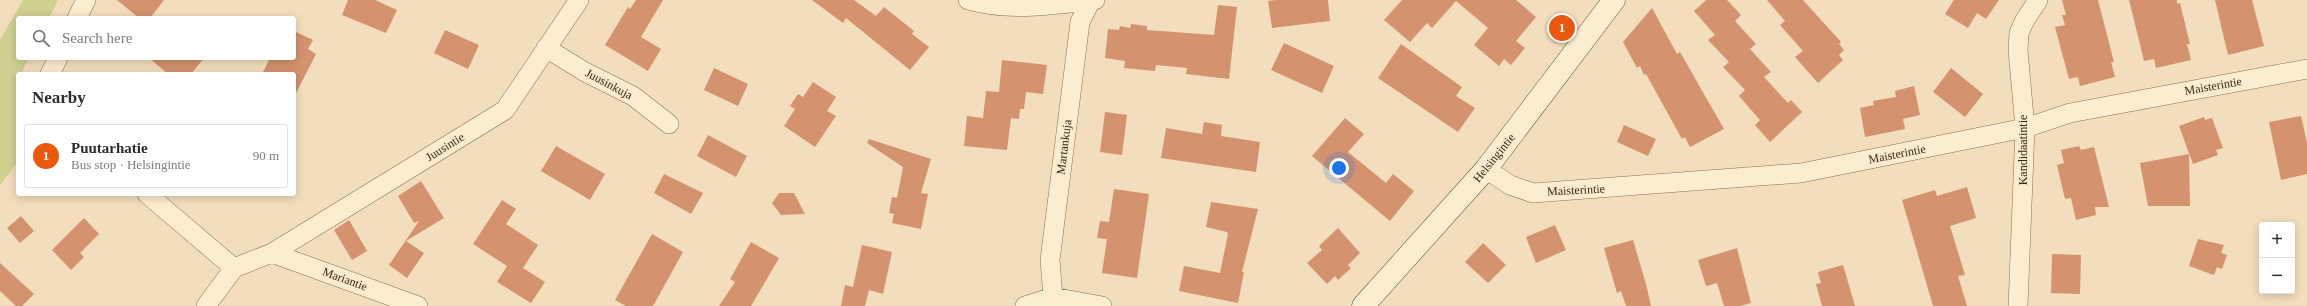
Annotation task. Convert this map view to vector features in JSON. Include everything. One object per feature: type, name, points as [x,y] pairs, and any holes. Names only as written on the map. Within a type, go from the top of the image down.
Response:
[{"type":"main road","name":"Helsingintie","points":[[1363,306],[1486,169],[1614,0]]},
{"type":"street","points":[[78,16],[86,0]]},
{"type":"street","name":"Juusintie","points":[[234,268],[272,253],[505,110],[579,0]]},
{"type":"street","points":[[968,0],[1006,7],[1049,5],[1095,0]]},
{"type":"street","name":"Martankuja","points":[[1053,297],[1050,260],[1080,22],[1091,0]]},
{"type":"street","name":"Kandidaatintie","points":[[2018,306],[2025,128],[2018,50],[2019,33],[2025,20],[2038,0]]},
{"type":"street","name":"Juusinkuja","points":[[546,48],[585,72],[634,96],[669,124]]},
{"type":"street","points":[[51,72],[57,60]]},
{"type":"street","name":"Maisterintie","points":[[1486,169],[1510,185],[1533,192],[1646,186],[1801,173],[2025,128],[2070,113],[2307,69]]},
{"type":"street","points":[[149,196],[234,268],[206,306]]},
{"type":"street","name":"Mariantie","points":[[272,253],[418,306]]},
{"type":"street","points":[[1025,306],[1053,297],[1102,306]]},
{"type":"green space","points":[[23,0],[58,0],[50,16],[16,16],[16,60],[28,60],[23,72],[16,72],[16,165],[0,185],[0,40]]},
{"type":"building","points":[[117,0],[164,0],[152,16],[137,16]]},
{"type":"building","points":[[348,0],[375,0],[397,10],[386,33],[342,15]]},
{"type":"building","points":[[636,0],[663,0],[641,37],[661,49],[648,71],[605,45],[628,7],[630,9]]},
{"type":"building","points":[[812,0],[854,0],[876,16],[884,7],[914,31],[912,34],[929,47],[910,70],[846,18],[843,23]]},
{"type":"building","points":[[1328,0],[1330,21],[1272,28],[1268,1]]},
{"type":"building","points":[[1402,0],[1516,0],[1536,17],[1516,41],[1525,48],[1511,65],[1504,59],[1499,66],[1474,45],[1488,28],[1456,1],[1432,28],[1427,23],[1410,42],[1384,20]]},
{"type":"building","points":[[1706,0],[1727,0],[1741,15],[1735,21],[1756,44],[1750,49],[1771,72],[1764,77],[1788,103],[1791,100],[1802,112],[1770,142],[1755,125],[1760,120],[1739,96],[1745,90],[1723,67],[1729,62],[1708,40],[1715,35],[1694,11]]},
{"type":"building","points":[[1767,0],[1803,0],[1841,42],[1839,44],[1844,50],[1839,55],[1843,60],[1818,83],[1795,57],[1803,51],[1780,25],[1785,21]]},
{"type":"building","points":[[1954,0],[1999,0],[1986,19],[1977,13],[1968,28],[1945,14]]},
{"type":"building","points":[[2062,0],[2098,0],[2114,62],[2111,62],[2115,77],[2080,86],[2078,77],[2069,79],[2055,27],[2065,25],[2062,15],[2066,15]]},
{"type":"building","points":[[2129,0],[2177,0],[2177,4],[2180,3],[2190,44],[2187,44],[2191,60],[2156,68],[2154,59],[2144,61]]},
{"type":"building","points":[[2215,0],[2252,0],[2264,46],[2228,55]]},
{"type":"building","points":[[1218,5],[1237,7],[1229,79],[1186,74],[1187,68],[1156,65],[1155,71],[1124,68],[1125,61],[1105,58],[1108,29],[1119,30],[1120,26],[1130,28],[1131,24],[1147,26],[1147,30],[1214,35]]},
{"type":"building","points":[[1652,8],[1677,54],[1680,52],[1724,129],[1690,147],[1685,137],[1682,139],[1646,74],[1644,75],[1640,66],[1637,68],[1623,42]]},
{"type":"building","points":[[445,30],[479,45],[468,69],[434,53]]},
{"type":"building","points":[[296,32],[313,40],[308,49],[316,54],[296,93],[296,72],[263,72],[269,60],[296,60]]},
{"type":"building","points":[[1284,43],[1334,66],[1322,93],[1271,70]]},
{"type":"building","points":[[1401,44],[1462,87],[1456,96],[1475,108],[1458,132],[1378,78]]},
{"type":"building","points":[[151,60],[202,60],[193,72],[166,72]]},
{"type":"building","points":[[1002,60],[1047,65],[1043,94],[1026,92],[1024,109],[1020,109],[1019,119],[1011,118],[1007,150],[964,146],[967,116],[983,118],[986,91],[999,92]]},
{"type":"building","points":[[714,68],[748,84],[738,106],[704,90]]},
{"type":"building","points":[[1951,68],[1983,94],[1965,117],[1933,92]]},
{"type":"building","points":[[813,82],[836,97],[827,111],[836,116],[815,147],[784,126],[795,109],[790,106],[798,94],[803,97]]},
{"type":"building","points":[[1914,86],[1920,115],[1903,119],[1905,129],[1865,137],[1860,108],[1874,105],[1873,101],[1896,97],[1895,91]]},
{"type":"building","points":[[1105,112],[1127,115],[1122,155],[1100,152]]},
{"type":"building","points":[[2301,116],[2307,143],[2307,174],[2281,180],[2269,122]]},
{"type":"building","points":[[2204,117],[2205,120],[2212,118],[2223,148],[2216,150],[2218,155],[2193,164],[2179,126]]},
{"type":"building","points":[[1345,118],[1364,134],[1348,152],[1386,183],[1393,174],[1414,191],[1390,221],[1312,156]]},
{"type":"building","points":[[1204,122],[1222,125],[1221,136],[1260,142],[1256,172],[1161,158],[1166,128],[1202,134]]},
{"type":"building","points":[[1624,125],[1656,139],[1648,156],[1617,142]]},
{"type":"building","points":[[708,135],[747,156],[736,177],[697,156]]},
{"type":"building","points":[[869,139],[931,159],[921,193],[928,194],[921,229],[892,223],[894,214],[889,213],[892,197],[897,198],[903,167],[867,143]]},
{"type":"building","points":[[556,146],[605,174],[590,200],[541,171]]},
{"type":"building","points":[[2079,146],[2081,150],[2094,147],[2109,207],[2095,207],[2096,215],[2076,220],[2071,198],[2065,199],[2057,165],[2064,163],[2061,150]]},
{"type":"building","points":[[2189,154],[2190,206],[2148,206],[2140,163]]},
{"type":"building","points":[[664,174],[703,193],[691,214],[654,193]]},
{"type":"building","points":[[421,181],[444,218],[406,241],[424,253],[407,278],[389,265],[419,221],[414,223],[398,196]]},
{"type":"building","points":[[1967,187],[1976,218],[1950,226],[1965,275],[1958,276],[1967,306],[1933,306],[1902,200],[1935,190],[1937,196]]},
{"type":"building","points":[[1114,189],[1149,194],[1137,278],[1102,273],[1107,239],[1097,238],[1100,221],[1109,222]]},
{"type":"building","points":[[779,193],[794,193],[805,214],[781,215],[772,203]]},
{"type":"building","points":[[502,200],[516,209],[506,224],[538,245],[523,268],[545,282],[531,303],[497,282],[507,266],[473,244]]},
{"type":"building","points":[[1211,202],[1258,209],[1242,272],[1244,272],[1238,303],[1179,291],[1184,266],[1220,273],[1228,234],[1227,232],[1206,227]]},
{"type":"building","points":[[21,216],[34,231],[20,243],[7,228]]},
{"type":"building","points":[[84,218],[99,234],[80,253],[84,257],[71,270],[52,250]]},
{"type":"building","points":[[349,220],[367,251],[352,260],[334,230]]},
{"type":"building","points":[[1555,225],[1566,250],[1536,263],[1526,237]]},
{"type":"building","points":[[1338,228],[1360,253],[1348,265],[1351,268],[1338,280],[1335,276],[1327,284],[1307,263],[1322,250],[1319,246]]},
{"type":"building","points":[[652,234],[683,252],[653,306],[626,306],[615,300]]},
{"type":"building","points":[[2198,239],[2224,245],[2221,253],[2227,255],[2222,269],[2217,267],[2214,275],[2189,266]]},
{"type":"building","points":[[1633,240],[1651,306],[1626,306],[1621,291],[1617,293],[1604,248]]},
{"type":"building","points":[[751,242],[779,258],[751,306],[719,306],[735,282],[730,279]]},
{"type":"building","points":[[1483,243],[1506,265],[1488,283],[1465,262]]},
{"type":"building","points":[[862,245],[892,252],[883,294],[869,290],[865,306],[841,306],[845,285],[853,287]]},
{"type":"building","points":[[1737,248],[1751,303],[1740,306],[1724,306],[1717,283],[1706,286],[1698,260]]},
{"type":"building","points":[[2052,254],[2081,255],[2080,294],[2051,293]]},
{"type":"building","points":[[0,263],[34,294],[22,306],[16,306],[0,291]]},
{"type":"building","points":[[1843,265],[1855,306],[1822,306],[1816,284],[1821,283],[1818,272]]},
{"type":"place","name":"Puutarhatie","points":[[1562,28]]}]
